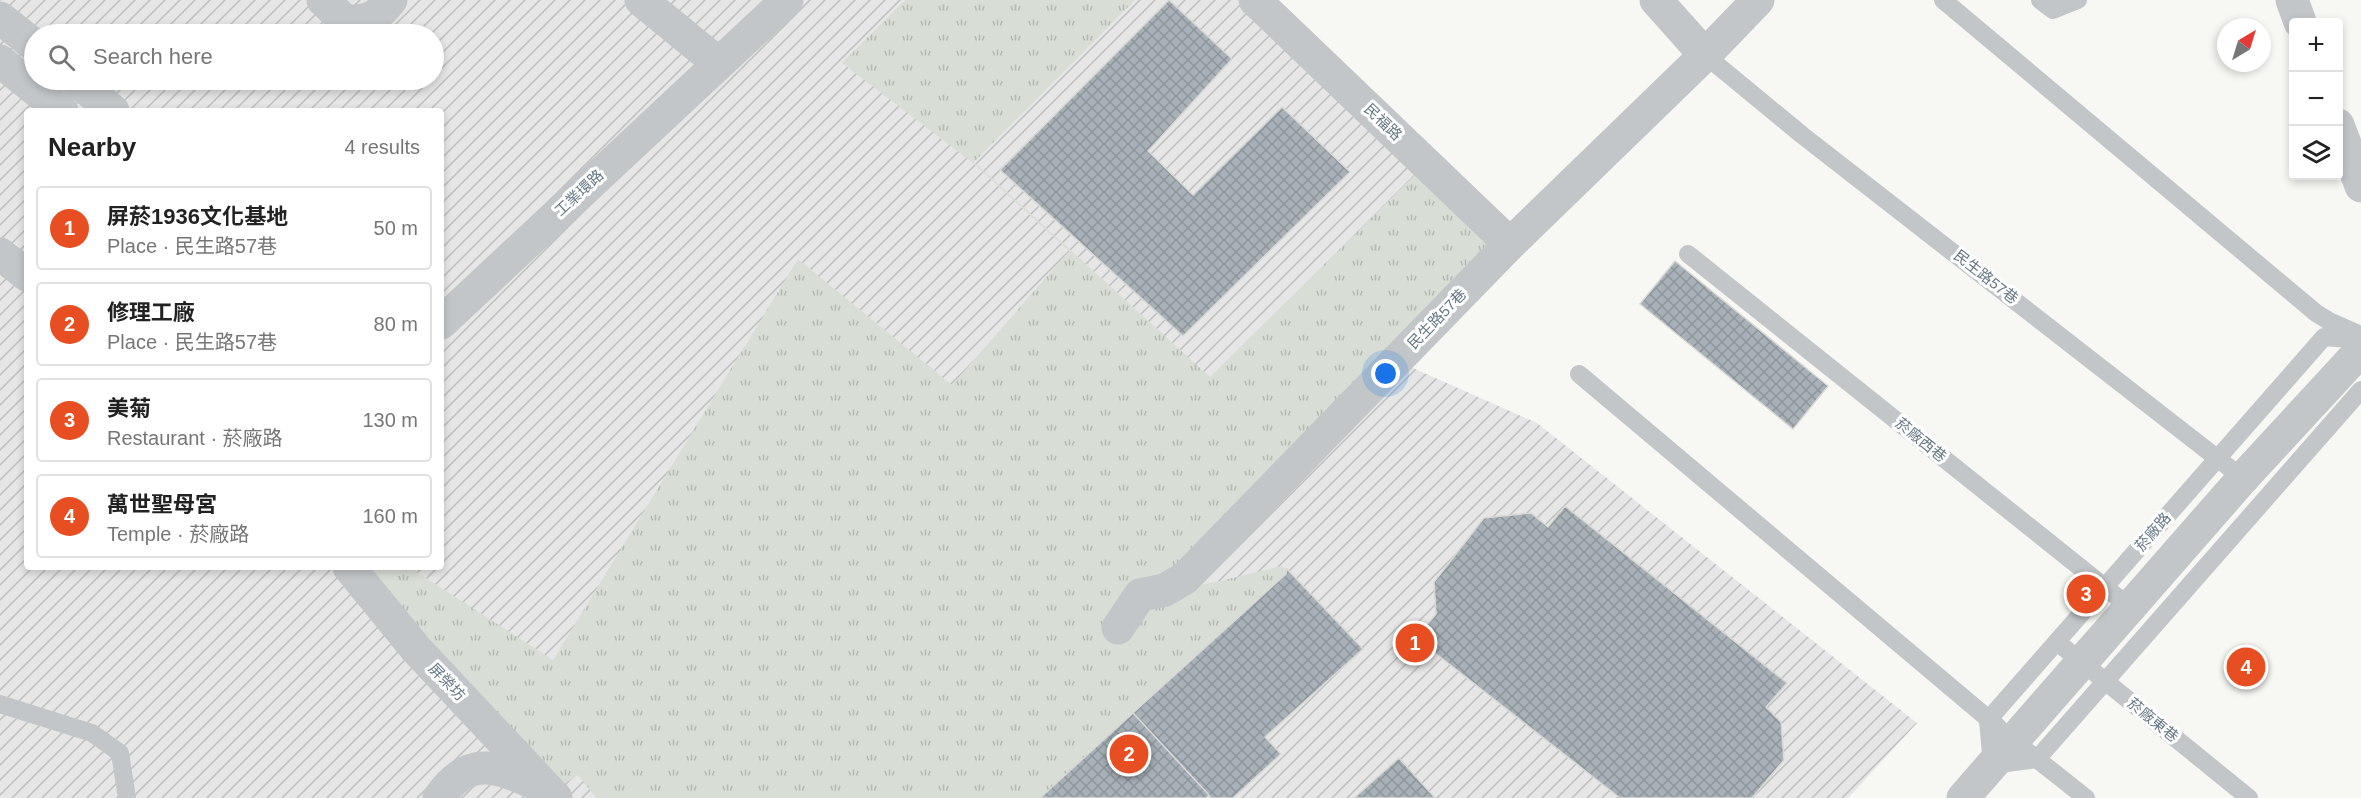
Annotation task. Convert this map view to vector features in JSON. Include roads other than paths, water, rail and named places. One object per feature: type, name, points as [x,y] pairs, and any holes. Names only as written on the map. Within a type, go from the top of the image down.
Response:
[{"type":"street","points":[[323,0],[345,21],[363,22],[376,15],[391,0]]},
{"type":"street","points":[[641,0],[718,63]]},
{"type":"street","name":"工業環路","points":[[444,320],[787,0]]},
{"type":"street","name":"民福路","points":[[1255,0],[1510,244]]},
{"type":"street","points":[[1656,0],[1705,55]]},
{"type":"street","name":"民生路57巷","points":[[1118,628],[1140,595],[1165,590],[1185,578],[1510,244],[1705,55],[1758,0]]},
{"type":"street","points":[[2292,0],[2299,18]]},
{"type":"street","points":[[0,18],[24,37]]},
{"type":"street","points":[[0,61],[24,80]]},
{"type":"street","points":[[36,90],[58,108]]},
{"type":"street","points":[[88,90],[109,108]]},
{"type":"street","points":[[2343,139],[2361,186]]},
{"type":"street","name":"菸廠路","points":[[1963,798],[1992,765],[2025,750],[2142,617],[2243,478],[2361,353]]},
{"type":"street","name":"屏榮坊","points":[[351,570],[416,649],[554,795]]},
{"type":"street","name":"屏榮坊","points":[[440,798],[448,785],[469,769],[502,769],[554,795]]},
{"type":"lane","points":[[1943,0],[2316,313],[2361,335]]},
{"type":"lane","points":[[2040,0],[2053,10],[2078,0]]},
{"type":"lane","name":"民生路57巷","points":[[1705,55],[1802,135],[2243,478]]},
{"type":"lane","name":"菸廠西巷","points":[[1688,254],[2142,617]]},
{"type":"lane","name":"菸廠路","points":[[2243,478],[2324,337],[2361,340]]},
{"type":"lane","points":[[1580,375],[1988,720],[2085,798]]},
{"type":"lane","name":"菸廠路","points":[[1988,720],[2105,587],[2243,478],[2361,390]]},
{"type":"lane","name":"菸廠東巷","points":[[2057,642],[2249,798]]},
{"type":"lane","points":[[0,704],[92,734],[120,753],[127,798]]},
{"type":"lane","points":[[1988,720],[1992,765]]},
{"type":"place","name":"美菊","points":[[2086,594]]},
{"type":"place","name":"屏菸1936文化基地","points":[[1415,643]]},
{"type":"place","name":"萬世聖母宮","points":[[2246,667]]},
{"type":"place","name":"修理工廠","points":[[1129,754]]}]
